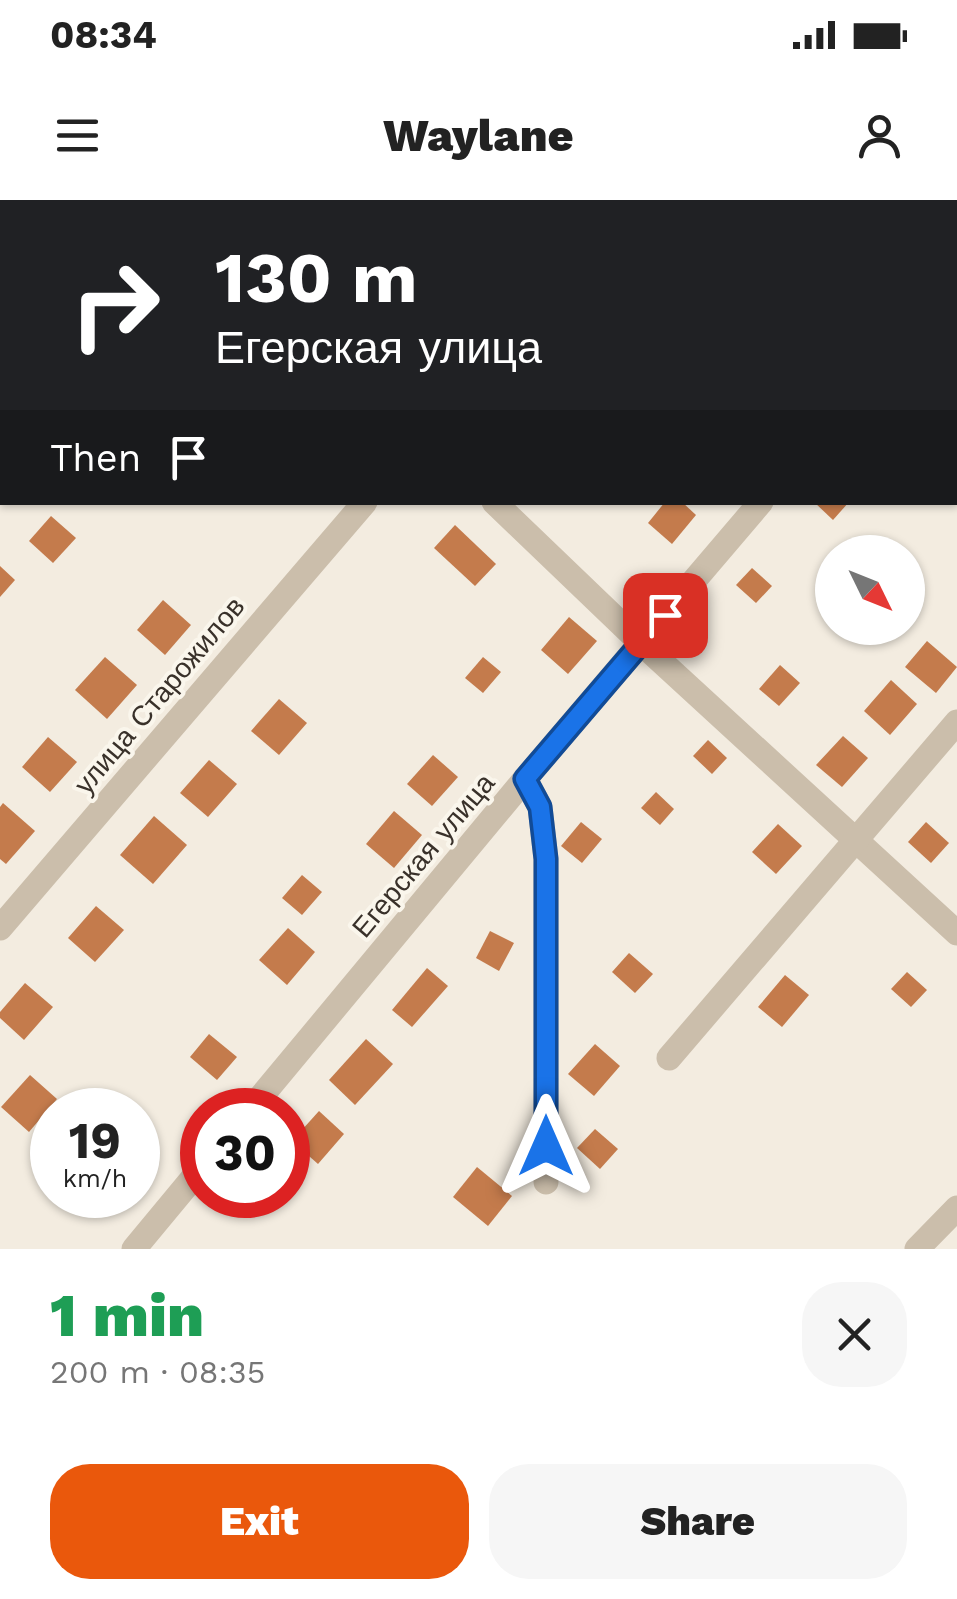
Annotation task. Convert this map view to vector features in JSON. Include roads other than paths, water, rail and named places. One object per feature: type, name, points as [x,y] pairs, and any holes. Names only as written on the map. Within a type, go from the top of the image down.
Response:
[{"type":"street","name":"улица Старожилов","points":[[0,928],[362,505]]},
{"type":"street","points":[[497,505],[641,643],[957,933]]},
{"type":"street","name":"Егерская улица","points":[[268,1088],[758,505]]},
{"type":"street","points":[[668,1058],[957,722]]},
{"type":"street","points":[[525,779],[540,807],[546,859],[546,1182]]},
{"type":"street","points":[[134,1249],[180,1194]]},
{"type":"street","points":[[917,1249],[957,1208]]}]
